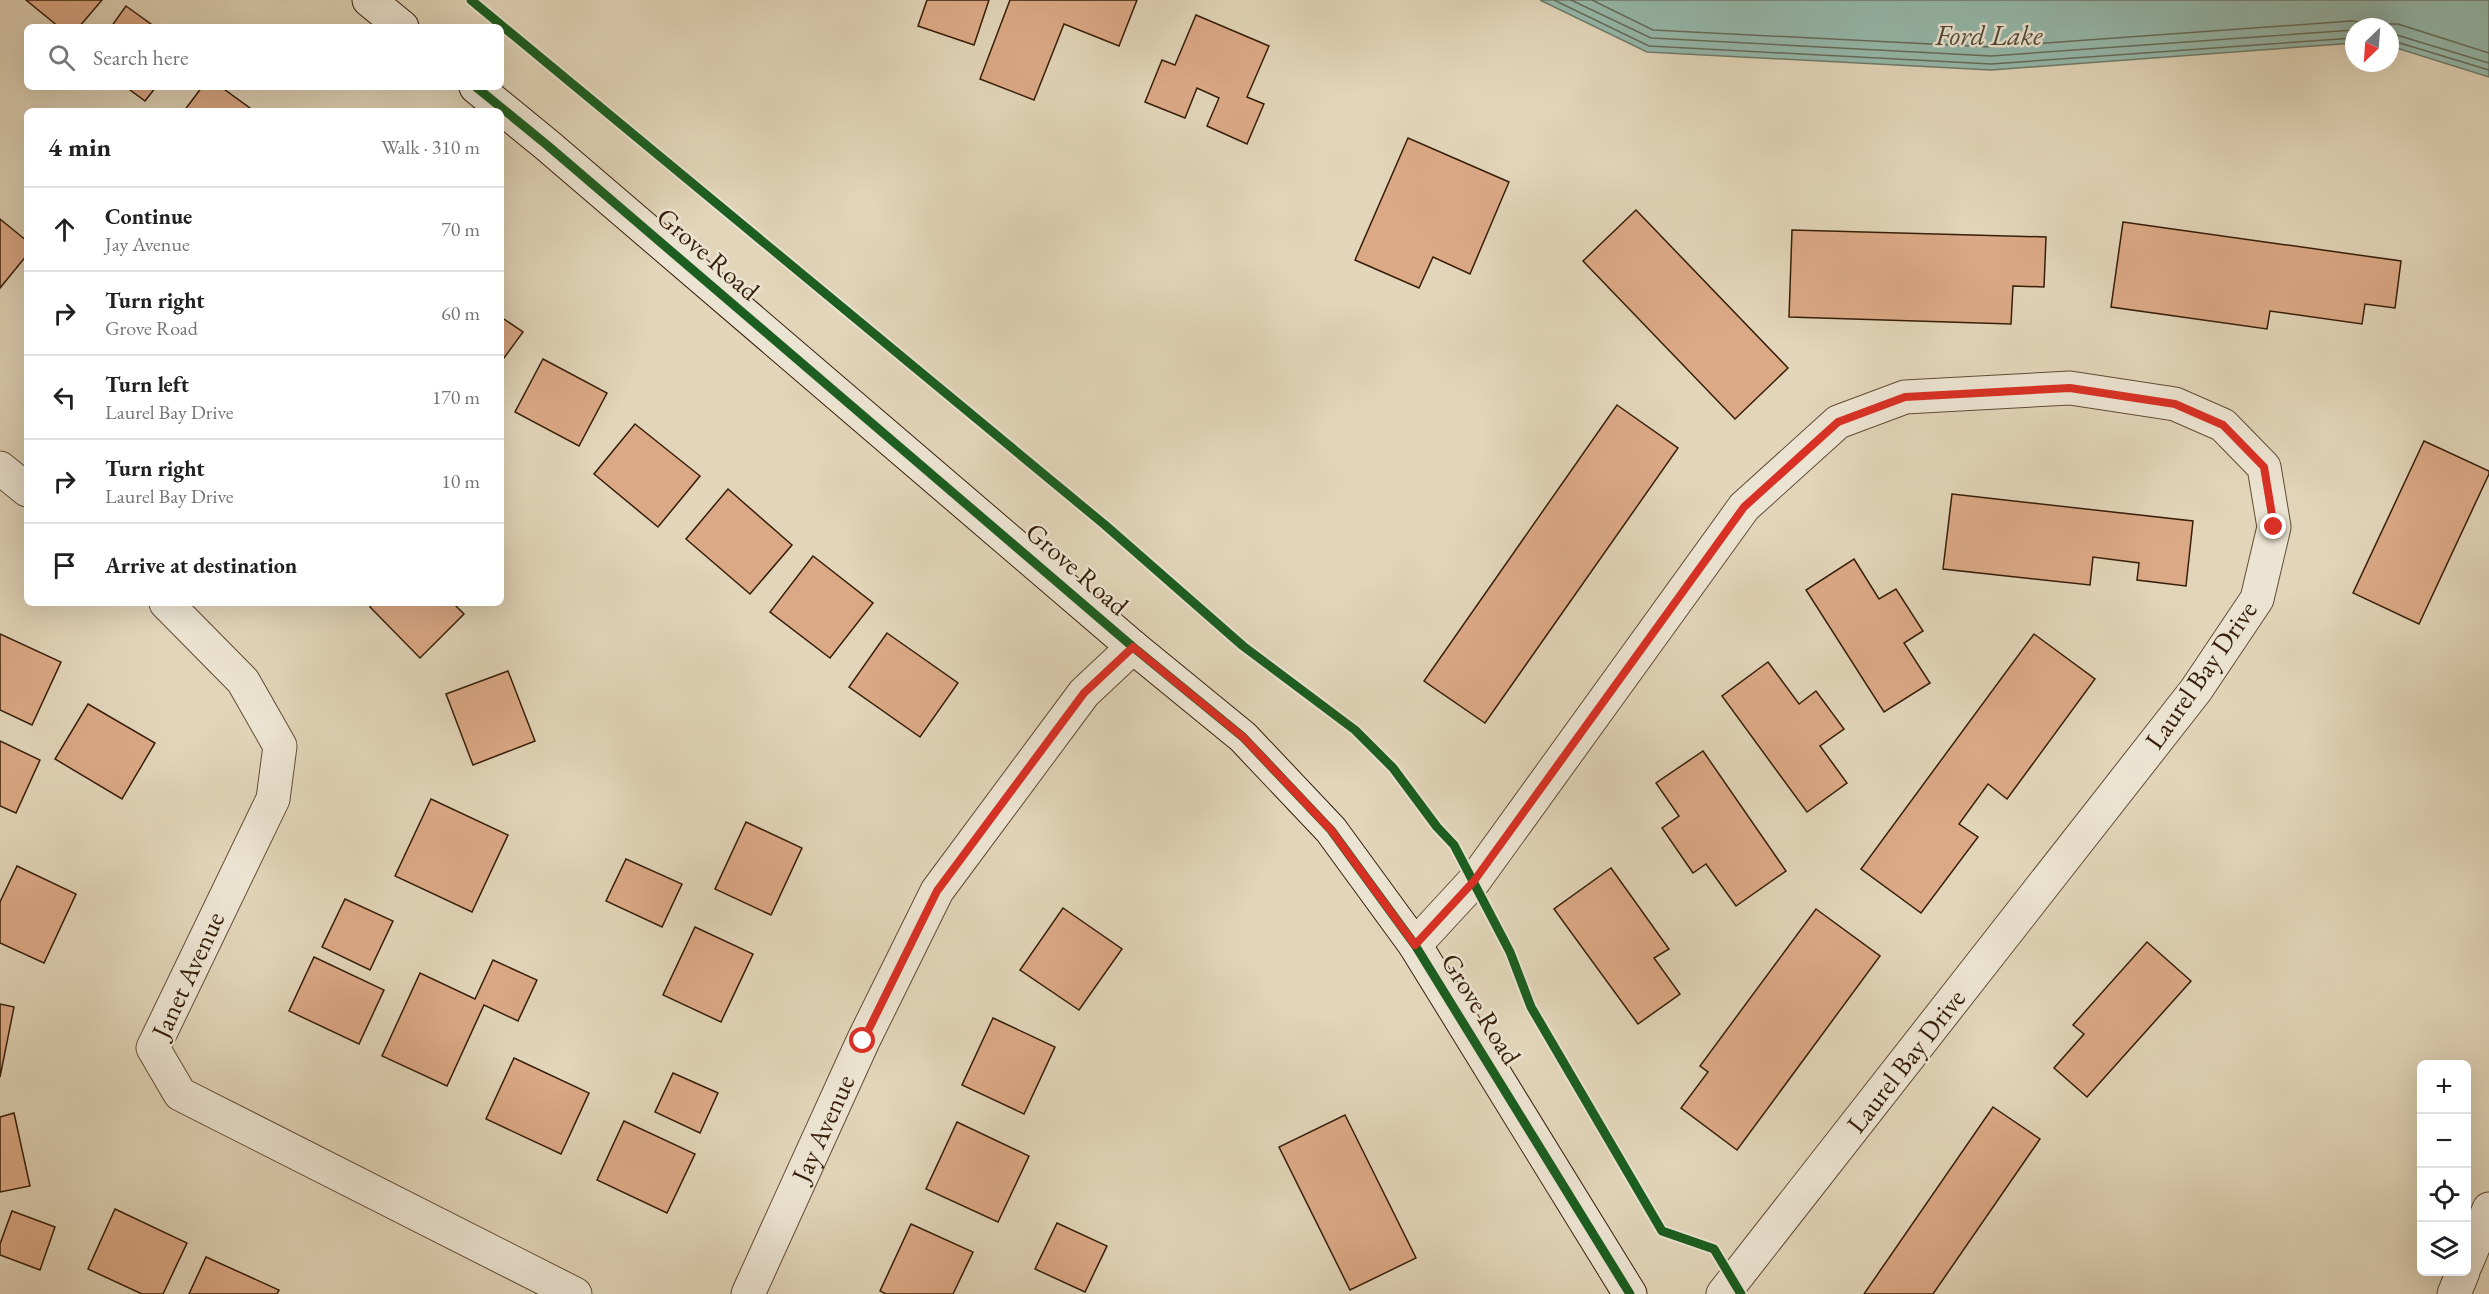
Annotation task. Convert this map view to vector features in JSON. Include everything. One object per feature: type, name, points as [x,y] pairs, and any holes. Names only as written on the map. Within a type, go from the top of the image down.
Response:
[{"type":"street","points":[[369,0],[398,24]]},
{"type":"street","name":"Grove Road","points":[[480,90],[501,108]]},
{"type":"street","name":"Grove Road","points":[[504,110],[1133,647],[1243,737],[1331,830],[1415,945],[1630,1294]]},
{"type":"street","name":"Laurel Bay Drive","points":[[1415,945],[1474,881],[1744,507],[1838,422],[1905,397],[2070,388],[2175,404],[2223,425],[2264,467],[2274,527],[2256,599],[2196,690],[1723,1294]]},
{"type":"street","points":[[0,468],[24,488]]},
{"type":"street","name":"Janet Avenue","points":[[169,606],[243,681],[280,746],[273,799],[153,1048],[180,1095],[574,1294]]},
{"type":"street","name":"Jay Avenue","points":[[748,1294],[863,1041],[937,891],[1084,693],[1133,647]]},
{"type":"street","points":[[2471,1252],[2489,1209]]},
{"type":"street","points":[[2454,1294],[2461,1276]]},
{"type":"water","name":"Ford Lake","points":[[1540,0],[2489,0],[2489,77],[2399,49],[2399,18],[2345,18],[2345,44],[1991,70],[1647,52]]},
{"type":"building","points":[[26,0],[102,0],[82,24],[55,24]]},
{"type":"building","points":[[927,0],[989,0],[974,45],[918,26]]},
{"type":"building","points":[[1010,0],[1137,0],[1119,46],[1064,24],[1034,100],[980,79]]},
{"type":"building","points":[[126,6],[151,24],[113,24]]},
{"type":"building","points":[[1196,15],[1269,46],[1247,97],[1264,104],[1247,144],[1207,126],[1219,98],[1197,88],[1185,118],[1145,102],[1162,60],[1175,65]]},
{"type":"building","points":[[130,90],[154,90],[145,101]]},
{"type":"building","points":[[200,90],[225,90],[250,108],[186,108]]},
{"type":"building","points":[[1408,138],[1509,182],[1470,274],[1433,257],[1419,288],[1355,260]]},
{"type":"building","points":[[1636,210],[1788,368],[1735,419],[1583,261]]},
{"type":"building","points":[[0,219],[24,239],[24,259],[0,288]]},
{"type":"building","points":[[2123,222],[2401,261],[2395,308],[2365,304],[2362,324],[2270,311],[2267,329],[2111,307]]},
{"type":"building","points":[[1792,230],[2046,237],[2044,287],[2013,286],[2011,324],[1789,317]]},
{"type":"building","points":[[504,319],[523,332],[504,358]]},
{"type":"building","points":[[543,359],[607,393],[579,446],[515,412]]},
{"type":"building","points":[[1617,405],[1678,448],[1485,723],[1424,681]]},
{"type":"building","points":[[635,424],[700,476],[658,527],[594,474]]},
{"type":"building","points":[[2424,441],[2489,471],[2489,474],[2419,624],[2353,593]]},
{"type":"building","points":[[728,489],[792,545],[750,594],[686,539]]},
{"type":"building","points":[[1952,494],[2193,521],[2186,586],[2137,580],[2139,563],[2093,557],[2090,585],[1943,569]]},
{"type":"building","points":[[813,556],[873,603],[830,658],[770,612]]},
{"type":"building","points":[[1854,559],[1879,599],[1896,589],[1923,631],[1904,643],[1930,683],[1884,712],[1806,590]]},
{"type":"building","points":[[456,606],[464,614],[420,658],[370,607]]},
{"type":"building","points":[[887,633],[958,683],[920,737],[849,687]]},
{"type":"building","points":[[0,634],[61,662],[32,725],[0,710]]},
{"type":"building","points":[[2034,634],[2095,679],[2007,799],[1988,784],[1959,824],[1978,837],[1921,913],[1861,869]]},
{"type":"building","points":[[1768,662],[1799,704],[1816,691],[1844,729],[1820,746],[1847,783],[1807,812],[1722,696]]},
{"type":"building","points":[[508,671],[535,741],[473,765],[446,694]]},
{"type":"building","points":[[88,704],[155,743],[122,799],[55,759]]},
{"type":"building","points":[[0,741],[40,760],[16,813],[0,806]]},
{"type":"building","points":[[1703,751],[1786,871],[1736,906],[1706,864],[1693,873],[1662,828],[1679,816],[1656,783]]},
{"type":"building","points":[[431,799],[508,835],[472,912],[395,876]]},
{"type":"building","points":[[746,822],[802,848],[771,915],[715,889]]},
{"type":"building","points":[[626,859],[682,884],[662,927],[606,901]]},
{"type":"building","points":[[17,866],[76,894],[44,963],[0,943],[0,902]]},
{"type":"building","points":[[1611,868],[1669,949],[1654,958],[1680,994],[1638,1024],[1554,909]]},
{"type":"building","points":[[345,899],[393,921],[370,970],[322,947]]},
{"type":"building","points":[[1063,908],[1122,949],[1079,1010],[1020,970]]},
{"type":"building","points":[[1816,909],[1880,956],[1737,1150],[1681,1108],[1708,1072],[1700,1066]]},
{"type":"building","points":[[695,927],[753,954],[721,1022],[663,995]]},
{"type":"building","points":[[2147,942],[2191,981],[2087,1097],[2054,1068],[2084,1034],[2073,1025]]},
{"type":"building","points":[[314,957],[384,990],[359,1044],[289,1011]]},
{"type":"building","points":[[493,960],[537,980],[518,1021],[484,1005],[447,1086],[382,1056],[420,973],[475,999]]},
{"type":"building","points":[[0,1004],[14,1007],[0,1077]]},
{"type":"building","points":[[993,1018],[1055,1047],[1024,1114],[962,1085]]},
{"type":"building","points":[[514,1058],[589,1093],[561,1154],[486,1119]]},
{"type":"building","points":[[673,1073],[718,1093],[700,1133],[655,1112]]},
{"type":"building","points":[[1993,1107],[2040,1139],[1933,1294],[1864,1294]]},
{"type":"building","points":[[14,1113],[30,1186],[0,1192],[0,1117]]},
{"type":"building","points":[[1345,1115],[1416,1258],[1350,1290],[1279,1147]]},
{"type":"building","points":[[624,1121],[695,1154],[667,1213],[597,1180]]},
{"type":"building","points":[[957,1122],[1029,1156],[998,1222],[926,1189]]},
{"type":"building","points":[[115,1209],[187,1243],[163,1294],[142,1294],[88,1269]]},
{"type":"building","points":[[12,1211],[55,1227],[40,1270],[0,1255],[0,1244]]},
{"type":"building","points":[[1057,1223],[1107,1246],[1085,1292],[1035,1269]]},
{"type":"building","points":[[911,1224],[973,1252],[953,1294],[886,1294],[880,1291]]},
{"type":"building","points":[[206,1257],[279,1290],[277,1294],[189,1294]]},
{"type":"cycle path","points":[[471,0],[500,24]]},
{"type":"cycle path","points":[[504,27],[1105,525],[1243,646],[1355,730],[1393,768],[1437,827],[1454,845],[1510,952],[1531,1007],[1662,1231],[1714,1249],[1741,1294]]},
{"type":"cycle path","points":[[480,90],[502,108]]},
{"type":"cycle path","points":[[504,110],[1133,647],[1243,737],[1331,830],[1415,945],[1630,1294]]},
{"type":"route","points":[[863,1041],[937,891],[1084,693],[1133,647],[1243,737],[1331,830],[1415,945],[1474,881],[1744,507],[1838,422],[1905,397],[2070,388],[2175,404],[2223,425],[2264,467],[2274,527]]}]
